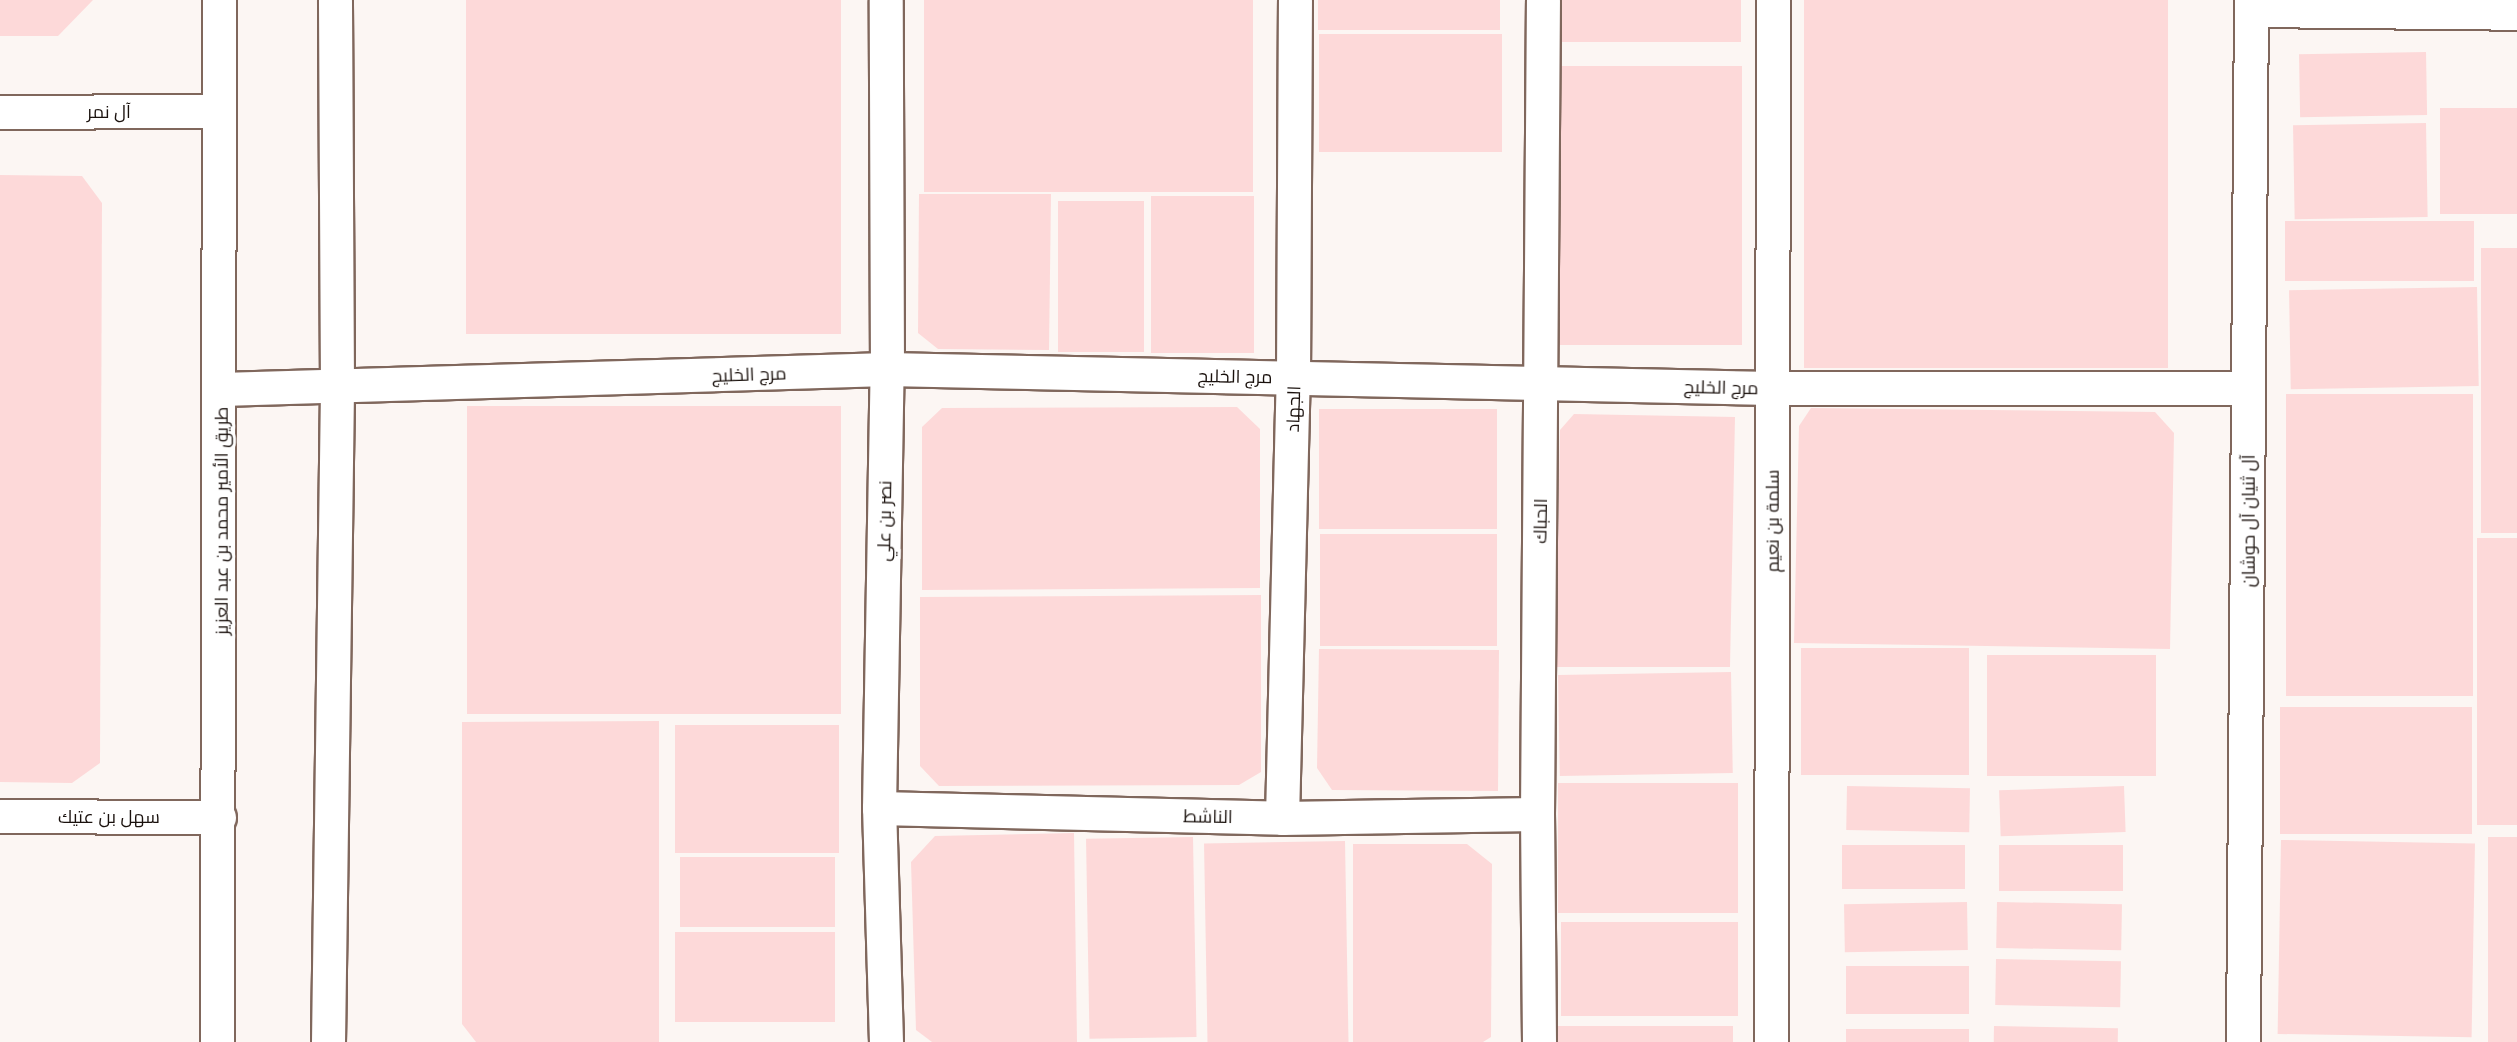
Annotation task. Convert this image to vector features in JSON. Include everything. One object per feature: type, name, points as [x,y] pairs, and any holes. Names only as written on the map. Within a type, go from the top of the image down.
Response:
[{"type":"street","name":"طريق الأمير محمد بن عبد العزيز","points":[[217,1042],[221,389],[217,111],[219,0]]},
{"type":"street","points":[[328,1042],[337,386],[335,0]]},
{"type":"street","name":"نصر بن علي","points":[[886,0],[887,369],[879,808],[886,1042]]},
{"type":"street","name":"الجهاد","points":[[1282,818],[1293,378],[1295,0]]},
{"type":"street","name":"الحباك","points":[[1539,1042],[1537,814],[1542,384],[1543,0]]},
{"type":"street","name":"سلمة بن نعيم","points":[[1771,1042],[1773,0]]},
{"type":"street","points":[[2251,5],[2517,13]]},
{"type":"street","name":"آل ثنيان آل حوشان","points":[[2243,1042],[2251,5]]},
{"type":"street","name":"آل نمر","points":[[0,112],[217,111]]},
{"type":"street","name":"مرج الخليج","points":[[221,389],[887,369],[1772,388],[2248,388]]},
{"type":"street","name":"الناشط","points":[[879,808],[1282,818],[1537,814]]},
{"type":"street","name":"سهل بن عتيك","points":[[0,816],[219,817]]},
{"type":"building","points":[[0,0],[93,0],[58,36],[0,36]]},
{"type":"building","points":[[466,0],[841,0],[841,334],[466,334]]},
{"type":"building","points":[[924,0],[1253,0],[1253,192],[924,192]]},
{"type":"building","points":[[1318,0],[1500,0],[1500,30],[1318,30]]},
{"type":"building","points":[[1560,0],[1741,0],[1741,42],[1560,42]]},
{"type":"building","points":[[1804,0],[2168,0],[2168,368],[1804,368]]},
{"type":"building","points":[[1319,34],[1502,34],[1502,152],[1319,152]]},
{"type":"building","points":[[2426,52],[2427,115],[2300,117],[2299,54]]},
{"type":"building","points":[[1557,66],[1742,66],[1742,345],[1557,345]]},
{"type":"building","points":[[2440,108],[2517,108],[2517,214],[2440,214]]},
{"type":"building","points":[[2426,123],[2428,217],[2295,219],[2293,125]]},
{"type":"building","points":[[0,175],[82,176],[102,203],[100,763],[72,783],[0,782]]},
{"type":"building","points":[[919,194],[1051,194],[1049,350],[938,349],[918,333]]},
{"type":"building","points":[[1151,196],[1254,196],[1254,353],[1151,353]]},
{"type":"building","points":[[1058,201],[1144,201],[1144,352],[1058,352]]},
{"type":"building","points":[[2285,221],[2474,221],[2474,281],[2285,281]]},
{"type":"building","points":[[2481,248],[2517,248],[2517,533],[2481,533]]},
{"type":"building","points":[[2477,287],[2479,386],[2291,389],[2289,290]]},
{"type":"building","points":[[2286,394],[2473,394],[2473,696],[2286,696]]},
{"type":"building","points":[[467,406],[841,406],[841,714],[467,714]]},
{"type":"building","points":[[1237,407],[1260,429],[1260,588],[922,590],[922,427],[942,408]]},
{"type":"building","points":[[1811,408],[2155,412],[2174,433],[2170,649],[1794,643],[1799,426]]},
{"type":"building","points":[[1319,409],[1497,409],[1497,529],[1319,529]]},
{"type":"building","points":[[1574,414],[1735,417],[1730,667],[1556,667],[1560,430]]},
{"type":"building","points":[[1320,534],[1497,534],[1497,646],[1320,646]]},
{"type":"building","points":[[2477,538],[2517,538],[2517,825],[2477,825]]},
{"type":"building","points":[[1261,595],[1261,772],[1239,785],[939,786],[920,766],[920,597]]},
{"type":"building","points":[[1801,648],[1969,648],[1969,775],[1801,775]]},
{"type":"building","points":[[1319,649],[1499,650],[1498,791],[1332,790],[1317,768]]},
{"type":"building","points":[[1987,655],[2156,655],[2156,776],[1987,776]]},
{"type":"building","points":[[1731,672],[1733,773],[1560,776],[1558,675]]},
{"type":"building","points":[[2280,707],[2472,707],[2472,834],[2280,834]]},
{"type":"building","points":[[659,721],[659,1042],[476,1042],[462,1024],[462,722]]},
{"type":"building","points":[[675,725],[839,725],[839,853],[675,853]]},
{"type":"building","points":[[1558,783],[1738,783],[1738,913],[1558,913]]},
{"type":"building","points":[[1847,786],[1970,788],[1969,832],[1846,830]]},
{"type":"building","points":[[2124,786],[2126,832],[2001,836],[1999,790]]},
{"type":"building","points":[[1074,833],[1077,1042],[932,1042],[916,1030],[911,862],[935,836]]},
{"type":"building","points":[[1193,837],[1196,1037],[1090,1039],[1086,839]]},
{"type":"building","points":[[2488,837],[2517,837],[2517,1042],[2488,1042]]},
{"type":"building","points":[[2281,840],[2475,843],[2472,1037],[2278,1034]]},
{"type":"building","points":[[1345,841],[1349,1042],[1207,1042],[1204,843]]},
{"type":"building","points":[[1353,844],[1467,844],[1492,864],[1491,1037],[1483,1042],[1353,1042]]},
{"type":"building","points":[[1842,845],[1965,845],[1965,889],[1842,889]]},
{"type":"building","points":[[1999,845],[2123,845],[2123,891],[1999,891]]},
{"type":"building","points":[[680,857],[835,857],[835,927],[680,927]]},
{"type":"building","points":[[1967,902],[1968,950],[1845,952],[1844,904]]},
{"type":"building","points":[[1997,902],[2122,904],[2121,950],[1996,948]]},
{"type":"building","points":[[1561,922],[1738,922],[1738,1016],[1561,1016]]},
{"type":"building","points":[[675,932],[835,932],[835,1022],[675,1022]]},
{"type":"building","points":[[1996,959],[2121,961],[2120,1007],[1995,1005]]},
{"type":"building","points":[[1846,966],[1969,966],[1969,1014],[1846,1014]]},
{"type":"building","points":[[1553,1026],[1733,1026],[1733,1042],[1553,1042]]},
{"type":"building","points":[[1994,1026],[2118,1028],[2118,1042],[1994,1042]]},
{"type":"building","points":[[1846,1029],[1969,1029],[1969,1042],[1846,1042]]}]
